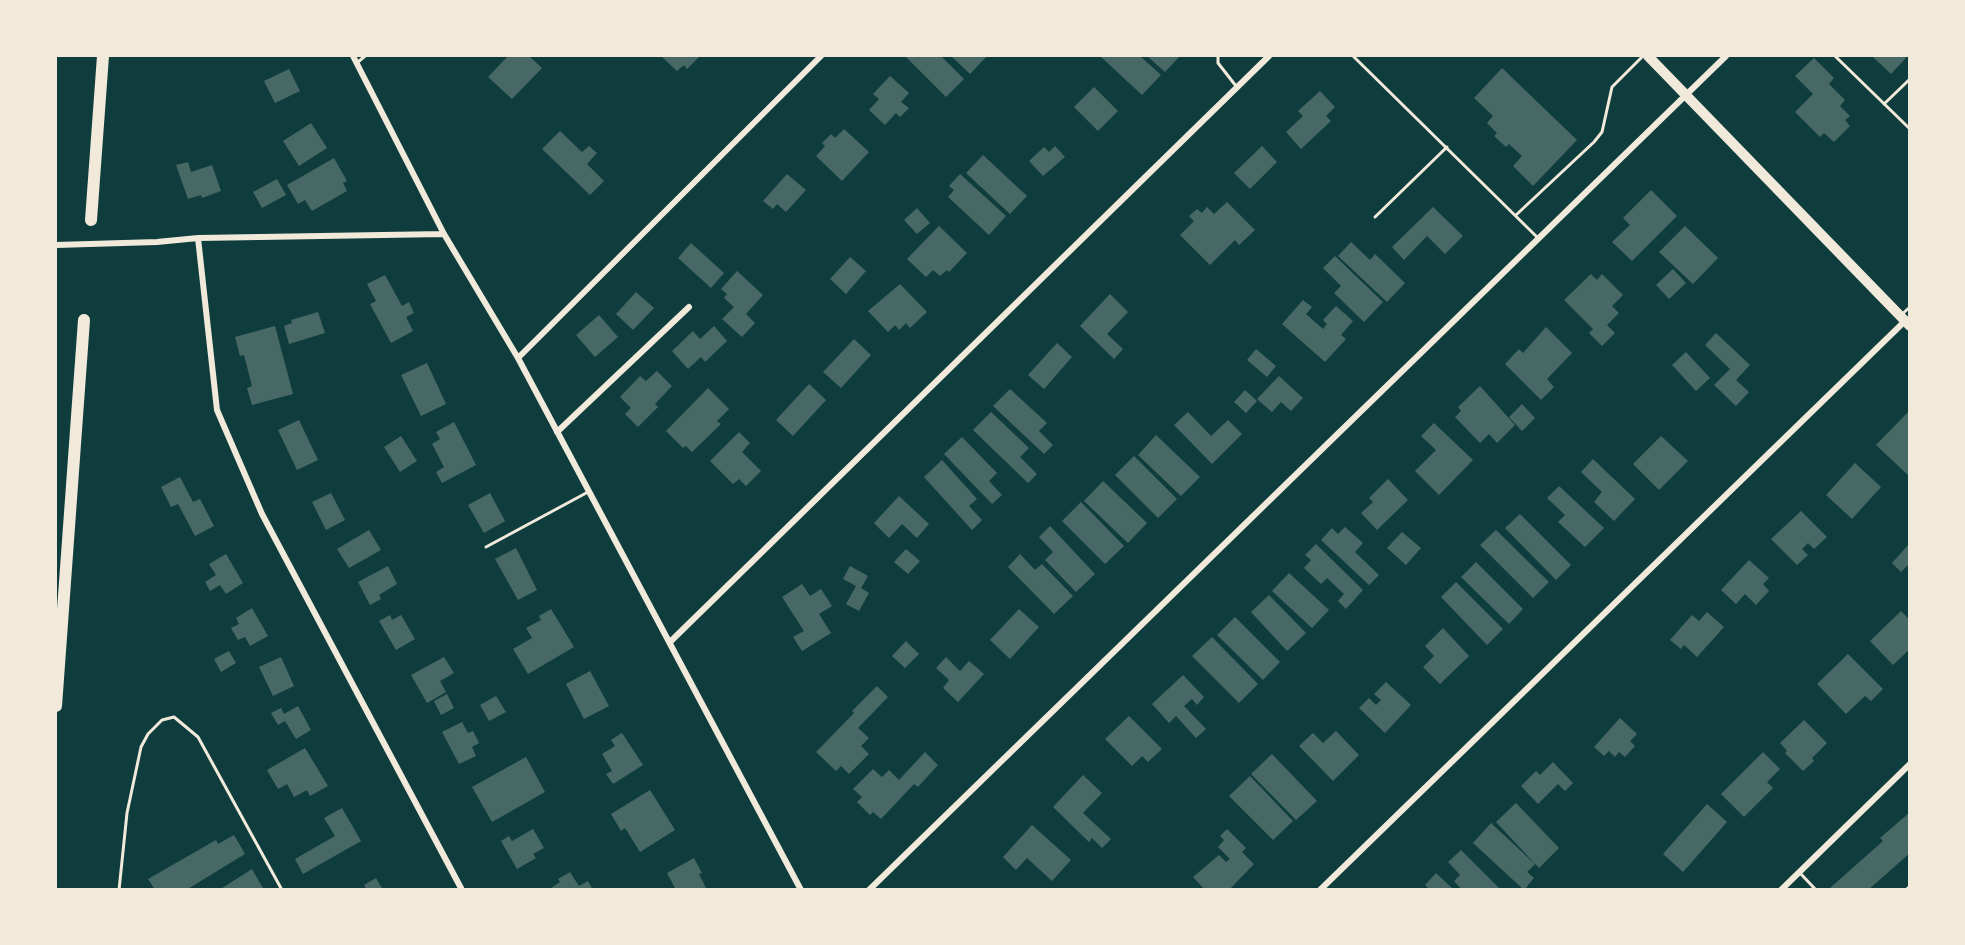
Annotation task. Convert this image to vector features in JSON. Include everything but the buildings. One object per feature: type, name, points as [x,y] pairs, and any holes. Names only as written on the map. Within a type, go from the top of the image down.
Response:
[{"type":"highway","points":[[91,220],[103,56]]},
{"type":"highway","points":[[56,706],[84,320]]},
{"type":"main road","points":[[1645,56],[1686,94],[1905,321]]},
{"type":"street","points":[[353,56],[444,234],[518,358],[801,890]]},
{"type":"street","points":[[518,358],[821,56]]},
{"type":"street","points":[[670,642],[1269,56]]},
{"type":"street","points":[[869,890],[1726,56]]},
{"type":"street","points":[[56,245],[157,242],[198,238],[444,234]]},
{"type":"street","points":[[198,238],[217,410],[262,514],[462,890]]},
{"type":"street","points":[[557,432],[688,307]]},
{"type":"street","points":[[1320,890],[1905,321]]},
{"type":"street","points":[[1780,890],[1910,764]]},
{"type":"lane","points":[[357,63],[364,56]]},
{"type":"lane","points":[[1218,56],[1218,63],[1237,87]]},
{"type":"lane","points":[[1353,56],[1539,238]]},
{"type":"lane","points":[[1516,215],[1594,142],[1602,132],[1612,87],[1645,56]]},
{"type":"lane","points":[[1835,56],[1910,129]]},
{"type":"lane","points":[[1884,104],[1910,79]]},
{"type":"lane","points":[[1375,217],[1447,147]]},
{"type":"lane","points":[[1905,321],[1910,307]]},
{"type":"lane","points":[[486,547],[589,491]]},
{"type":"lane","points":[[119,890],[127,813],[141,747],[148,734],[162,720],[174,717],[198,737],[282,890]]},
{"type":"lane","points":[[1799,871],[1816,890]]},
{"type":"lane","points":[[1906,890],[1910,886]]}]
